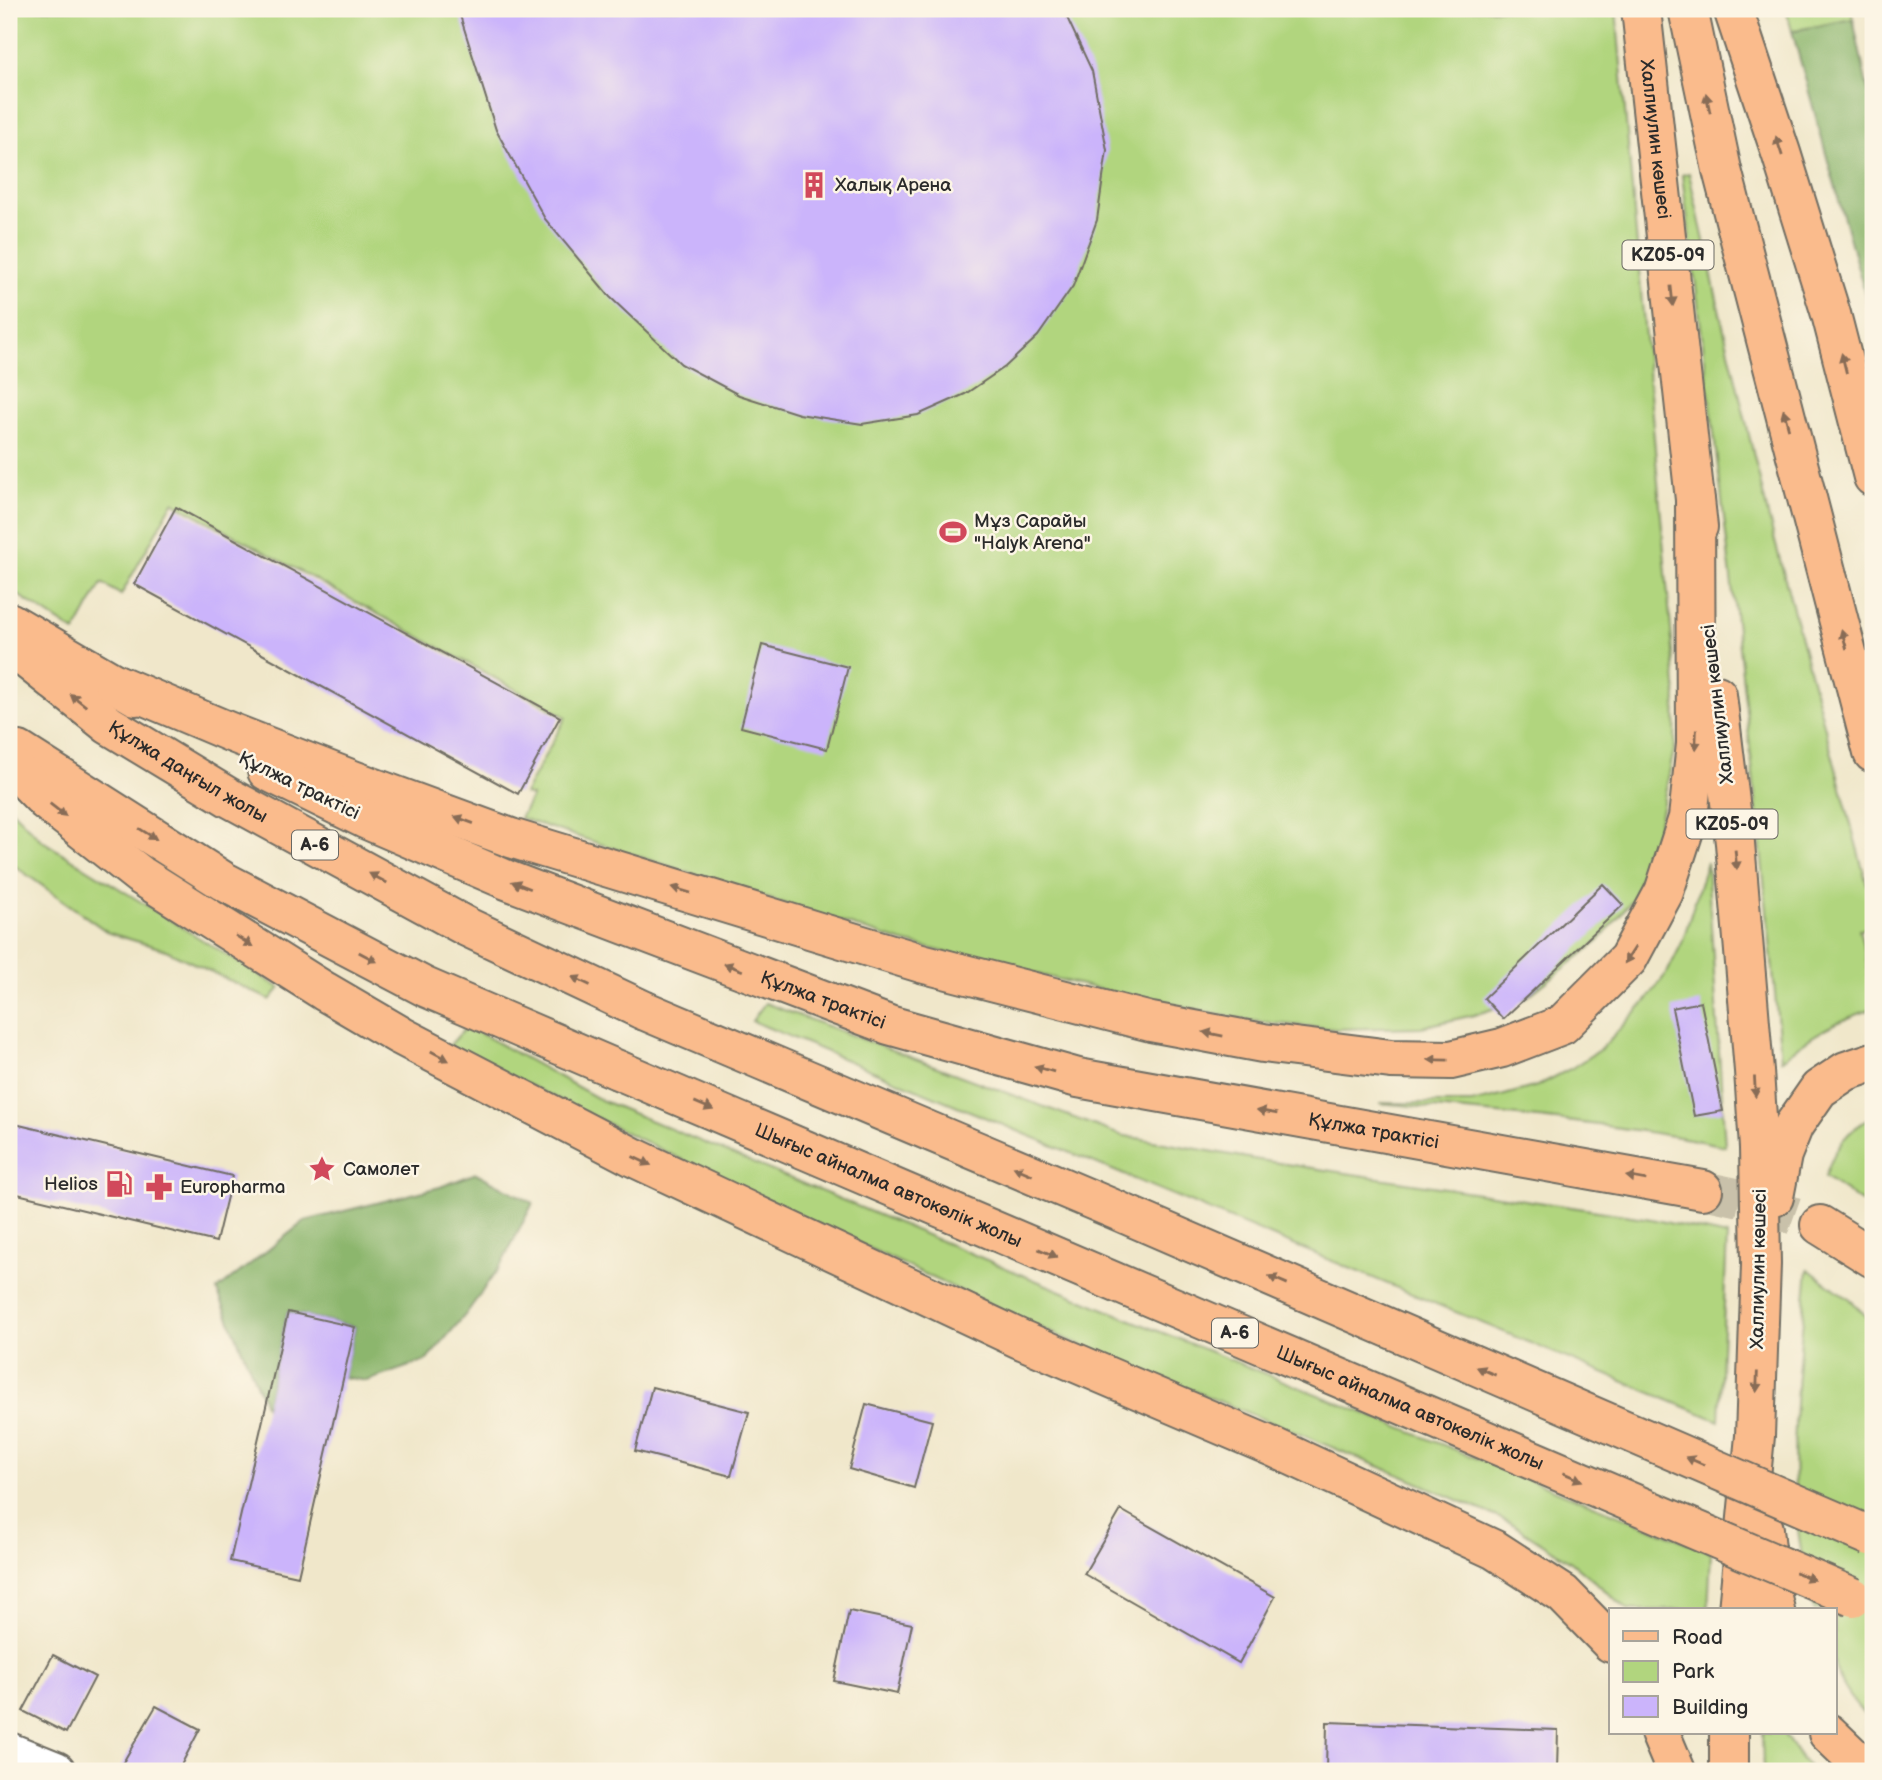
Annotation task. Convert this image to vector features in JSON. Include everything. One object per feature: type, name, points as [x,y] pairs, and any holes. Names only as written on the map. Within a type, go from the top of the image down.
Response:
[{"type":"main road","name":"Халлиулин көшесі","points":[[1641,9],[1735,843],[1755,1072],[1761,1264],[1755,1436],[1738,1608]]},
{"type":"main road","points":[[1688,9],[1722,170],[1873,753]]},
{"type":"main road","points":[[1733,9],[1832,314],[1873,477]]},
{"type":"main road","points":[[114,683],[242,737],[511,838],[921,963],[1151,1022],[1263,1044],[1391,1059],[1451,1060],[1502,1048],[1562,1025],[1628,960],[1664,892],[1688,818],[1696,744],[1695,500]]},
{"type":"main road","name":"Құлжа трактісі","points":[[9,622],[233,754],[365,819],[507,880],[889,1025],[1078,1078],[1703,1189]]},
{"type":"main road","name":"Құлжа даңғыл жолы","points":[[9,645],[109,725],[228,797],[467,927],[643,1010],[1116,1210],[1872,1537]]},
{"type":"main road","name":"Шығыс айналма автокөлік жолы","points":[[9,744],[223,881],[425,987],[1863,1601]]},
{"type":"main road","points":[[9,763],[46,801],[140,875],[324,991],[401,1036],[633,1157],[1020,1339],[1273,1447],[1495,1550],[1563,1594],[1609,1641]]},
{"type":"main road","points":[[1761,1264],[1782,1155],[1794,1125],[1819,1089],[1846,1071],[1873,1062]]},
{"type":"main road","points":[[1820,1226],[1873,1258]]},
{"type":"main road","points":[[1755,1436],[1770,1589],[1775,1608]]},
{"type":"main road","points":[[1660,1734],[1676,1771]]},
{"type":"main road","points":[[1729,1734],[1729,1771]]},
{"type":"main road","points":[[1829,1734],[1853,1757],[1873,1771]]},
{"type":"street","points":[[9,1752],[56,1771]]},
{"type":"green space","name":"Мұз Сарайы \"Halyk Arena\"","points":[[9,9],[1616,9],[1676,686],[1675,745],[1658,827],[1632,900],[1599,941],[1524,999],[1474,1015],[1421,1027],[1335,1029],[1252,1021],[1107,991],[903,942],[520,818],[532,796],[524,794],[566,717],[173,502],[121,595],[102,583],[75,632],[9,589]]},
{"type":"green space","points":[[1786,9],[1851,9],[1853,19],[1792,31]]},
{"type":"green space","points":[[1853,19],[1873,115],[1873,323],[1792,31]]},
{"type":"green space","points":[[1689,173],[1769,519],[1873,907],[1873,928],[1859,929],[1873,1009],[1824,1030],[1781,1060],[1748,728],[1682,175]]},
{"type":"green space","points":[[9,807],[41,840],[280,988],[270,1000],[166,950],[109,933],[9,862]]},
{"type":"green space","points":[[1707,862],[1725,1146],[1596,1125],[1379,1103],[1471,1103],[1501,1096],[1537,1086],[1572,1068],[1602,1048],[1647,1000],[1668,971],[1682,943]]},
{"type":"green space","points":[[765,1003],[1120,1135],[1259,1160],[1651,1219],[1727,1236],[1719,1421],[752,1021]]},
{"type":"green space","points":[[467,1026],[601,1100],[1136,1322],[1711,1552],[1708,1608],[1627,1608],[1571,1562],[1509,1522],[1047,1331],[746,1191],[449,1046]]},
{"type":"green space","points":[[1873,1117],[1873,1210],[1825,1177],[1842,1141],[1855,1128]]},
{"type":"green space","points":[[476,1173],[533,1203],[501,1265],[466,1314],[427,1360],[367,1381],[343,1377],[355,1327],[288,1312],[266,1407],[217,1290],[305,1221],[440,1187]]},
{"type":"green space","points":[[1808,1269],[1853,1302],[1873,1325],[1873,1722],[1856,1704],[1837,1674],[1836,1608],[1814,1608],[1804,1568],[1798,1526],[1794,1440]]},
{"type":"green space","points":[[1762,1734],[1784,1734],[1802,1760],[1814,1771],[1763,1771]]},
{"type":"building","name":"Халық Арена","points":[[458,9],[1063,9],[1092,71],[1107,150],[1097,220],[1073,286],[1038,336],[1005,367],[965,394],[918,415],[862,424],[799,414],[739,395],[681,364],[610,297],[545,219],[496,130]]},
{"type":"building","points":[[176,507],[560,717],[518,794],[134,584]]},
{"type":"building","points":[[762,645],[848,667],[827,749],[741,727]]},
{"type":"building","points":[[1603,884],[1623,905],[1503,1019],[1484,998]]},
{"type":"building","points":[[1701,1002],[1723,1111],[1694,1116],[1672,1008]]},
{"type":"building","name":"Helios","points":[[15,1124],[232,1176],[216,1242],[9,1192],[9,1152]]},
{"type":"building","points":[[288,1312],[355,1327],[298,1576],[230,1561]]},
{"type":"building","points":[[652,1387],[749,1412],[731,1476],[635,1451]]},
{"type":"building","points":[[866,1404],[932,1421],[914,1488],[849,1469]]},
{"type":"building","points":[[1121,1510],[1275,1597],[1239,1663],[1084,1574]]},
{"type":"building","points":[[849,1611],[912,1624],[897,1694],[834,1681]]},
{"type":"building","points":[[53,1655],[95,1677],[66,1733],[23,1711]]},
{"type":"building","points":[[156,1706],[200,1729],[178,1771],[118,1771]]},
{"type":"building","points":[[1327,1722],[1558,1730],[1557,1771],[1326,1771]]},
{"type":"tunnel","points":[[1703,1190],[1750,1200],[1820,1225]]},
{"type":"place","name":"Халық Арена","points":[[814,185]]},
{"type":"place","name":"Мұз Сарайы \"Halyk Arena\"","points":[[953,532]]},
{"type":"place","name":"Самолет","points":[[322,1169]]},
{"type":"place","name":"Helios","points":[[119,1184]]},
{"type":"place","name":"Europharma","points":[[159,1187]]}]
